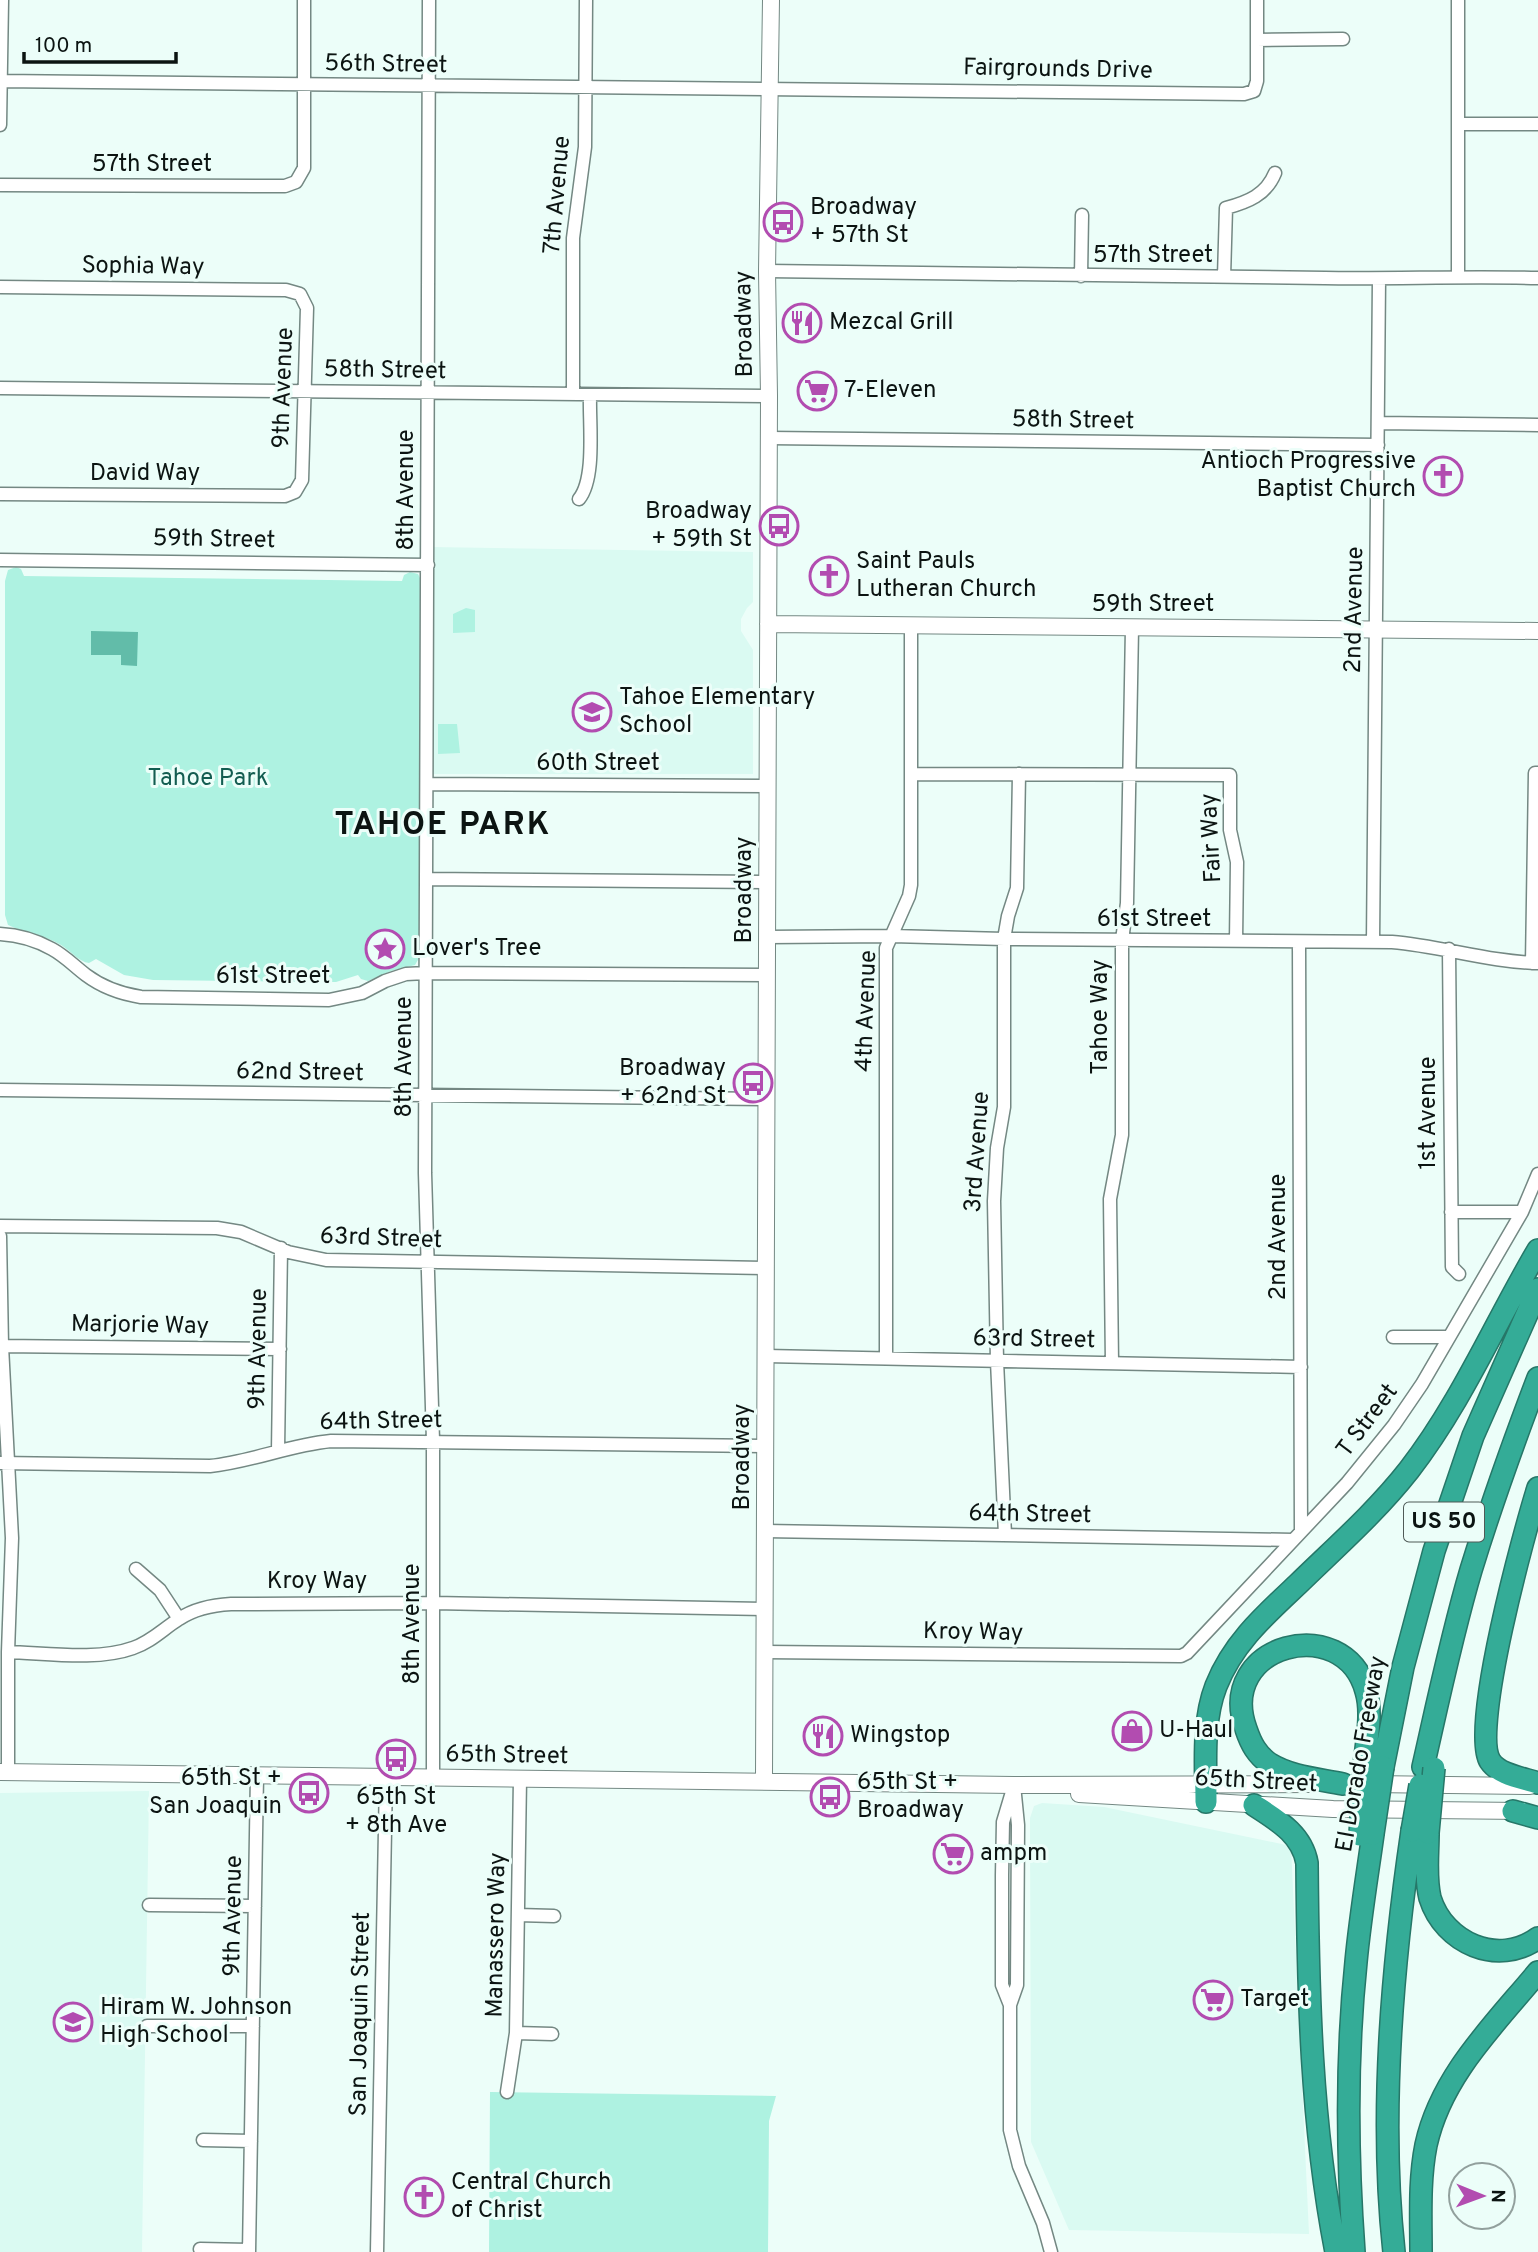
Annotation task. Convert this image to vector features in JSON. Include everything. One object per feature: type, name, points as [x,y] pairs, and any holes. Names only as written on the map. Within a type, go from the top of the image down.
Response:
[{"type":"highway","points":[[1206,1793],[1208,1720],[1215,1689],[1228,1659],[1247,1633],[1371,1514],[1409,1469],[1443,1420],[1538,1250]]},
{"type":"highway","name":"El Dorado Freeway","points":[[1354,2252],[1349,2084],[1352,2012],[1374,1766],[1434,1550],[1473,1436],[1538,1289]]},
{"type":"highway","name":"US 50","points":[[1394,2252],[1389,2169],[1390,2041],[1400,1913],[1420,1832],[1442,1678],[1504,1467],[1538,1378]]},
{"type":"highway","points":[[1538,1488],[1507,1603],[1490,1692],[1486,1748],[1489,1760],[1495,1767],[1538,1784]]},
{"type":"highway","points":[[1343,1784],[1279,1768],[1255,1750],[1244,1724],[1242,1700],[1248,1677],[1256,1665],[1280,1649],[1304,1645],[1332,1651],[1349,1662],[1363,1682],[1374,1766]]},
{"type":"highway","points":[[1254,1805],[1293,1833],[1305,1848],[1314,2094],[1327,2209],[1336,2252]]},
{"type":"highway","points":[[1513,1811],[1538,1818]]},
{"type":"highway","points":[[1420,1832],[1428,1889],[1435,1909],[1450,1931],[1469,1944],[1503,1952],[1538,1938]]},
{"type":"highway","points":[[1421,2252],[1426,2146],[1436,2111],[1454,2077],[1538,1972]]},
{"type":"main road","name":"Broadway","points":[[764,1781],[769,438],[767,271],[771,0]]},
{"type":"main road","name":"59th Street","points":[[768,624],[1538,631]]},
{"type":"main road","name":"65th Street","points":[[4,1772],[1014,1785],[1206,1793],[1343,1784],[1538,1784]]},
{"type":"main road","name":"65th Street","points":[[1206,1793],[1254,1805],[1333,1809],[1538,1810]]},
{"type":"street","points":[[0,125],[2,0]]},
{"type":"street","points":[[304,0],[305,85]]},
{"type":"street","name":"8th Avenue","points":[[429,0],[425,1096],[433,1441],[433,1777]]},
{"type":"street","name":"7th Avenue","points":[[573,393],[573,238],[585,147],[586,0]]},
{"type":"street","name":"Fairgrounds Drive","points":[[771,89],[1244,94],[1254,91],[1256,87],[1257,0]]},
{"type":"street","points":[[1458,0],[1458,276]]},
{"type":"street","points":[[1257,40],[1343,39]]},
{"type":"street","name":"56th Street","points":[[0,81],[771,89]]},
{"type":"street","name":"57th Street","points":[[0,184],[285,186],[296,182],[304,168],[305,85]]},
{"type":"street","points":[[1458,124],[1538,124]]},
{"type":"street","points":[[1224,277],[1226,208],[1256,197],[1265,190],[1275,173]]},
{"type":"street","points":[[1082,215],[1082,276]]},
{"type":"street","name":"57th Street","points":[[767,271],[1379,279],[1458,276],[1538,278]]},
{"type":"street","name":"2nd Avenue","points":[[1373,942],[1379,279]]},
{"type":"street","name":"Sophia Way","points":[[0,287],[286,290]]},
{"type":"street","name":"9th Avenue","points":[[286,290],[300,294],[307,308],[302,480],[300,487],[290,495]]},
{"type":"street","name":"58th Street","points":[[0,388],[769,396]]},
{"type":"street","points":[[579,499],[589,474],[590,395]]},
{"type":"street","points":[[1378,423],[1538,425]]},
{"type":"street","name":"58th Street","points":[[769,438],[1378,446]]},
{"type":"street","name":"David Way","points":[[0,494],[290,495]]},
{"type":"street","name":"59th Street","points":[[0,560],[428,565]]},
{"type":"street","name":"4th Avenue","points":[[886,1359],[886,948],[909,896],[911,885],[911,627]]},
{"type":"street","name":"Tahoe Way","points":[[1112,1363],[1110,1199],[1122,1135],[1122,940],[1127,903],[1132,628]]},
{"type":"street","points":[[1535,963],[1536,773]]},
{"type":"street","points":[[911,774],[1129,774]]},
{"type":"street","name":"3rd Avenue","points":[[1005,1535],[997,1360],[994,1201],[1004,1107],[1004,940],[1017,888],[1020,774]]},
{"type":"street","name":"Fair Way","points":[[1129,774],[1230,775],[1230,830],[1237,862],[1236,941]]},
{"type":"street","name":"60th Street","points":[[428,783],[768,786]]},
{"type":"street","points":[[427,879],[767,882]]},
{"type":"street","name":"61st Street","points":[[0,934],[45,945],[70,960],[86,976],[117,992],[141,997],[329,1000],[362,993],[406,974],[426,973],[767,975]]},
{"type":"street","name":"61st Street","points":[[767,937],[1373,942],[1419,944],[1535,963]]},
{"type":"street","name":"2nd Avenue","points":[[1297,1536],[1301,1367],[1299,942]]},
{"type":"street","name":"1st Avenue","points":[[1449,949],[1452,1267],[1459,1274]]},
{"type":"street","name":"62nd Street","points":[[0,1090],[767,1099]]},
{"type":"street","name":"T Street","points":[[1181,1656],[1187,1653],[1347,1483],[1394,1425],[1522,1212],[1538,1174]]},
{"type":"street","points":[[1451,1212],[1522,1212]]},
{"type":"street","name":"63rd Street","points":[[0,1226],[217,1228],[241,1232],[308,1258],[326,1260],[766,1268]]},
{"type":"street","points":[[0,1236],[4,1463],[12,1538],[5,1598],[8,1652],[4,1772]]},
{"type":"street","name":"9th Avenue","points":[[278,1451],[281,1248]]},
{"type":"street","points":[[1393,1337],[1449,1337]]},
{"type":"street","name":"Marjorie Way","points":[[1,1346],[280,1349]]},
{"type":"street","name":"63rd Street","points":[[766,1356],[1301,1367]]},
{"type":"street","name":"64th Street","points":[[4,1463],[209,1466],[256,1459],[313,1442],[331,1441],[766,1446]]},
{"type":"street","name":"64th Street","points":[[765,1531],[1297,1536]]},
{"type":"street","points":[[136,1569],[160,1590],[179,1619]]},
{"type":"street","name":"Kroy Way","points":[[8,1652],[100,1654],[123,1651],[152,1640],[179,1619],[203,1608],[230,1604],[434,1603],[765,1609]]},
{"type":"street","name":"Kroy Way","points":[[765,1652],[1181,1656]]},
{"type":"street","name":"9th Avenue","points":[[200,2249],[249,2251],[257,1775]]},
{"type":"street","name":"San Joaquin Street","points":[[377,2252],[386,1777]]},
{"type":"street","name":"Manassero Way","points":[[507,2092],[516,2033],[520,1779]]},
{"type":"street","points":[[1014,1785],[1003,1822],[1002,1985],[1010,2005],[1010,2130],[1019,2166],[1051,2252]]},
{"type":"street","points":[[149,1905],[255,1906]]},
{"type":"street","points":[[518,1914],[554,1916]]},
{"type":"street","points":[[148,2026],[253,2026]]},
{"type":"street","points":[[516,2033],[552,2034]]},
{"type":"street","points":[[202,2140],[251,2141]]},
{"type":"shaded area","name":"Tahoe Elementary School","points":[[431,547],[753,552],[753,602],[741,619],[741,631],[753,650],[753,774],[431,774]]},
{"type":"shaded area","points":[[91,631],[138,632],[137,666],[121,665],[121,655],[91,655]]},
{"type":"shaded area","name":"Hiram W. Johnson High School","points":[[149,1791],[142,2252],[0,2252],[0,1793]]},
{"type":"shaded area","points":[[1042,1803],[1104,1807],[1291,1846],[1309,2234],[1069,2230],[1031,2142],[1030,1818],[1034,1806]]},
{"type":"green space","name":"Tahoe Park","points":[[16,567],[21,569],[24,576],[402,581],[404,575],[410,572],[418,574],[421,580],[419,958],[415,965],[368,981],[358,975],[336,982],[153,980],[124,975],[96,959],[85,962],[55,942],[8,925],[5,915],[5,581],[8,570]]},
{"type":"green space","points":[[466,608],[475,610],[475,632],[453,633],[453,614]]},
{"type":"green space","points":[[438,724],[457,724],[460,753],[438,754]]},
{"type":"green space","points":[[490,2092],[776,2096],[769,2121],[768,2252],[489,2252]]},
{"type":"place","name":"Broadway + 57th St","points":[[783,222]]},
{"type":"place","name":"Mezcal Grill","points":[[802,323]]},
{"type":"place","name":"7-Eleven","points":[[817,391]]},
{"type":"place","name":"Antioch Progressive Baptist Church","points":[[1443,476]]},
{"type":"place","name":"Broadway + 59th St","points":[[779,526]]},
{"type":"place","name":"Saint Pauls Lutheran Church","points":[[829,576]]},
{"type":"place","name":"Tahoe Elementary School","points":[[592,712]]},
{"type":"place","name":"Lover's Tree","points":[[385,949]]},
{"type":"place","name":"Broadway + 62nd St","points":[[753,1083]]},
{"type":"place","name":"U-Haul","points":[[1132,1731]]},
{"type":"place","name":"Wingstop","points":[[823,1736]]},
{"type":"place","name":"65th St + 8th Ave","points":[[396,1759]]},
{"type":"place","name":"65th St + San Joaquin","points":[[309,1793]]},
{"type":"place","name":"65th St + Broadway","points":[[830,1797]]},
{"type":"place","name":"ampm","points":[[953,1854]]},
{"type":"place","name":"Target","points":[[1213,2000]]},
{"type":"place","name":"Hiram W. Johnson High School","points":[[73,2022]]},
{"type":"place","name":"Central Church of Christ","points":[[424,2197]]},
{"type":"district","name":"TAHOE PARK","points":[[443,826]]}]
